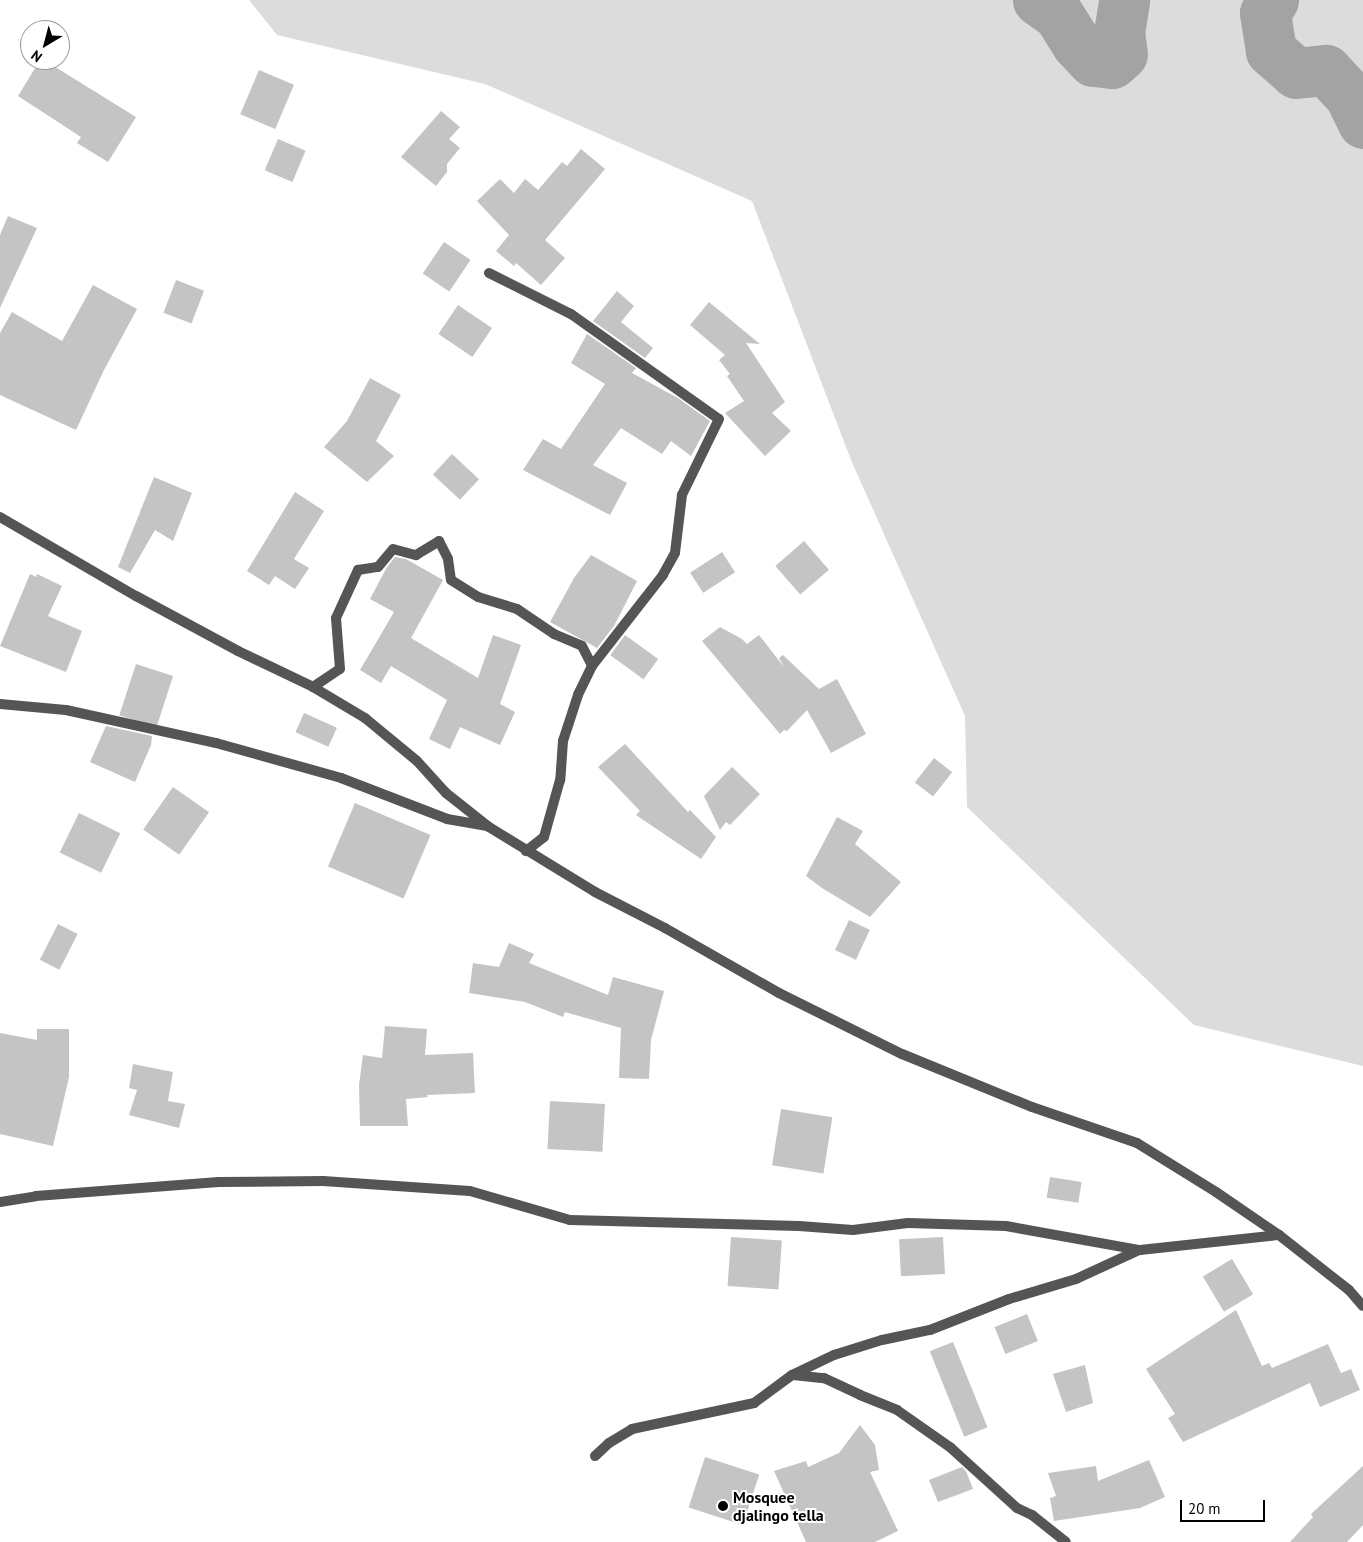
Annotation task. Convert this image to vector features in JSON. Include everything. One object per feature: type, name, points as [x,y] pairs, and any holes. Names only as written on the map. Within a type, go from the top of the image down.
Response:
[{"type":"street","points":[[489,273],[571,314],[719,419],[682,495],[675,553],[663,575],[592,666],[578,695],[563,741],[560,780],[544,837],[526,851]]},
{"type":"street","points":[[0,517],[136,596],[238,651],[313,687],[365,718],[417,761],[446,793],[489,827],[595,892],[665,928],[779,993],[902,1054],[1032,1106],[1137,1143],[1216,1192],[1279,1236],[1349,1290],[1363,1306]]},
{"type":"street","points":[[313,687],[340,669],[336,618],[358,570],[378,567],[393,549],[416,555],[439,541],[448,559],[451,580],[478,597],[518,609],[554,634],[582,646],[592,666]]},
{"type":"street","points":[[0,704],[66,710],[216,743],[341,778],[446,819],[489,827]]},
{"type":"street","points":[[0,1202],[36,1196],[218,1182],[332,1181],[470,1191],[570,1220],[799,1226],[853,1230],[908,1223],[1006,1226],[1140,1250],[1279,1236]]},
{"type":"street","points":[[595,1456],[609,1443],[632,1429],[754,1403],[792,1375],[834,1355],[882,1340],[930,1330],[1009,1298],[1076,1279],[1140,1250]]},
{"type":"street","points":[[792,1375],[824,1378],[898,1410],[950,1448],[1016,1508],[1032,1515],[1066,1542]]},
{"type":"shaded area","points":[[249,0],[1363,0],[1363,1066],[1194,1025],[967,807],[965,716],[851,460],[752,201],[485,84],[277,35]]},
{"type":"building","points":[[34,70],[60,70],[136,117],[108,162],[77,143],[81,137],[18,96]]},
{"type":"building","points":[[259,70],[294,85],[275,129],[240,114]]},
{"type":"building","points":[[441,111],[460,127],[449,139],[460,148],[447,164],[447,172],[436,186],[401,157]]},
{"type":"building","points":[[278,139],[306,151],[292,182],[265,170]]},
{"type":"building","points":[[581,149],[605,169],[545,240],[565,258],[541,285],[516,263],[514,266],[496,251],[509,235],[477,201],[500,179],[514,193],[525,179],[538,190],[562,162],[567,166]]},
{"type":"building","points":[[8,216],[37,228],[0,308],[0,235]]},
{"type":"building","points":[[444,242],[471,260],[449,291],[423,274]]},
{"type":"building","points":[[176,280],[204,291],[191,323],[163,313]]},
{"type":"building","points":[[93,285],[137,309],[104,370],[76,430],[0,395],[0,333],[12,312],[62,341]]},
{"type":"building","points":[[617,291],[634,306],[621,322],[653,348],[645,358],[593,321]]},
{"type":"building","points":[[709,302],[760,344],[746,343],[785,402],[772,413],[791,431],[765,456],[725,413],[744,401],[727,376],[730,374],[719,360],[725,355],[690,325]]},
{"type":"building","points":[[458,305],[492,328],[472,357],[438,334]]},
{"type":"building","points":[[587,334],[636,368],[632,373],[678,398],[710,421],[691,456],[671,441],[662,454],[621,428],[593,465],[627,483],[610,515],[523,470],[543,439],[561,449],[605,384],[571,363]]},
{"type":"building","points":[[370,378],[401,395],[376,441],[394,456],[367,482],[324,447],[347,421]]},
{"type":"building","points":[[452,454],[479,479],[460,500],[433,474]]},
{"type":"building","points":[[154,477],[192,493],[173,541],[155,530],[130,573],[118,567]]},
{"type":"building","points":[[295,492],[324,511],[294,559],[309,568],[295,589],[275,576],[269,585],[247,571]]},
{"type":"building","points":[[804,541],[829,570],[800,595],[775,566]]},
{"type":"building","points":[[722,552],[735,572],[703,593],[690,573]]},
{"type":"building","points":[[591,555],[637,581],[614,626],[597,648],[550,622],[574,578]]},
{"type":"building","points":[[395,557],[406,559],[443,580],[411,638],[478,678],[493,635],[521,645],[500,704],[515,712],[500,745],[460,727],[450,749],[429,739],[447,700],[391,666],[381,683],[360,670],[394,612],[370,599],[387,567]]},
{"type":"building","points":[[30,574],[36,577],[37,574],[62,586],[48,616],[82,631],[66,672],[0,646]]},
{"type":"building","points":[[720,627],[742,639],[747,644],[759,635],[784,667],[779,658],[783,655],[819,689],[837,679],[866,734],[831,753],[807,710],[787,731],[784,730],[780,734],[702,641]]},
{"type":"building","points":[[625,635],[658,659],[643,679],[610,655]]},
{"type":"building","points":[[136,664],[173,676],[156,727],[119,715]]},
{"type":"building","points":[[304,713],[337,728],[328,747],[295,732]]},
{"type":"building","points":[[106,726],[152,736],[151,745],[135,782],[90,762]]},
{"type":"building","points":[[625,744],[688,812],[690,810],[716,837],[701,859],[636,815],[640,811],[598,767]]},
{"type":"building","points":[[934,758],[952,772],[933,797],[915,782]]},
{"type":"building","points":[[732,767],[760,794],[730,825],[726,822],[720,830],[704,796]]},
{"type":"building","points":[[173,787],[209,812],[179,855],[143,830]]},
{"type":"building","points":[[355,803],[430,835],[404,899],[328,867]]},
{"type":"building","points":[[79,813],[120,833],[101,873],[60,853]]},
{"type":"building","points":[[837,817],[863,831],[855,844],[901,882],[870,917],[806,876]]},
{"type":"building","points":[[849,920],[870,930],[856,960],[835,950]]},
{"type":"building","points":[[58,924],[78,934],[59,970],[40,960]]},
{"type":"building","points":[[509,943],[534,954],[529,963],[608,995],[613,977],[664,991],[651,1040],[649,1079],[619,1078],[621,1028],[565,1012],[563,1017],[525,1002],[469,993],[473,963],[499,967]]},
{"type":"building","points":[[385,1026],[427,1029],[425,1055],[473,1053],[475,1093],[427,1095],[428,1097],[406,1099],[408,1126],[360,1126],[359,1085],[363,1055],[382,1058]]},
{"type":"building","points":[[37,1029],[69,1029],[69,1077],[53,1146],[0,1134],[0,1033],[37,1040]]},
{"type":"building","points":[[133,1064],[173,1072],[168,1101],[185,1104],[179,1128],[129,1115],[137,1090],[129,1088]]},
{"type":"building","points":[[550,1101],[605,1104],[602,1152],[547,1149]]},
{"type":"building","points":[[781,1109],[832,1117],[823,1173],[772,1165]]},
{"type":"building","points":[[1050,1177],[1082,1182],[1078,1203],[1047,1198]]},
{"type":"building","points":[[731,1237],[782,1241],[778,1289],[728,1286]]},
{"type":"building","points":[[943,1237],[945,1274],[901,1276],[899,1239]]},
{"type":"building","points":[[1232,1259],[1253,1294],[1224,1312],[1203,1277]]},
{"type":"building","points":[[1236,1310],[1262,1366],[1269,1363],[1272,1368],[1328,1344],[1341,1373],[1351,1369],[1360,1390],[1320,1407],[1310,1383],[1183,1442],[1168,1418],[1175,1414],[1146,1369]]},
{"type":"building","points":[[1027,1314],[1038,1341],[1005,1354],[995,1327]]},
{"type":"building","points":[[953,1342],[987,1427],[964,1437],[930,1351]]},
{"type":"building","points":[[1085,1365],[1093,1403],[1066,1412],[1053,1374]]},
{"type":"building","points":[[860,1425],[875,1445],[879,1470],[870,1472],[898,1531],[875,1542],[806,1542],[774,1471],[806,1461],[808,1467],[839,1453]]},
{"type":"building","points":[[705,1457],[759,1475],[743,1525],[689,1507]]},
{"type":"building","points":[[1149,1460],[1165,1497],[1140,1508],[1054,1521],[1050,1498],[1056,1496],[1048,1473],[1096,1466],[1098,1481]]},
{"type":"building","points":[[1363,1466],[1363,1525],[1347,1542],[1290,1542],[1313,1517],[1311,1514]]},
{"type":"building","points":[[962,1467],[966,1471],[973,1489],[938,1502],[929,1480]]},
{"type":"waterway","points":[[1038,0],[1058,14],[1077,44],[1093,61],[1112,63],[1122,54],[1119,33],[1124,0]]},
{"type":"waterway","points":[[1273,0],[1265,13],[1271,51],[1296,73],[1326,70],[1350,96],[1363,123]]},
{"type":"place","name":"Mosquee djalingo tella","points":[[723,1506]]}]
